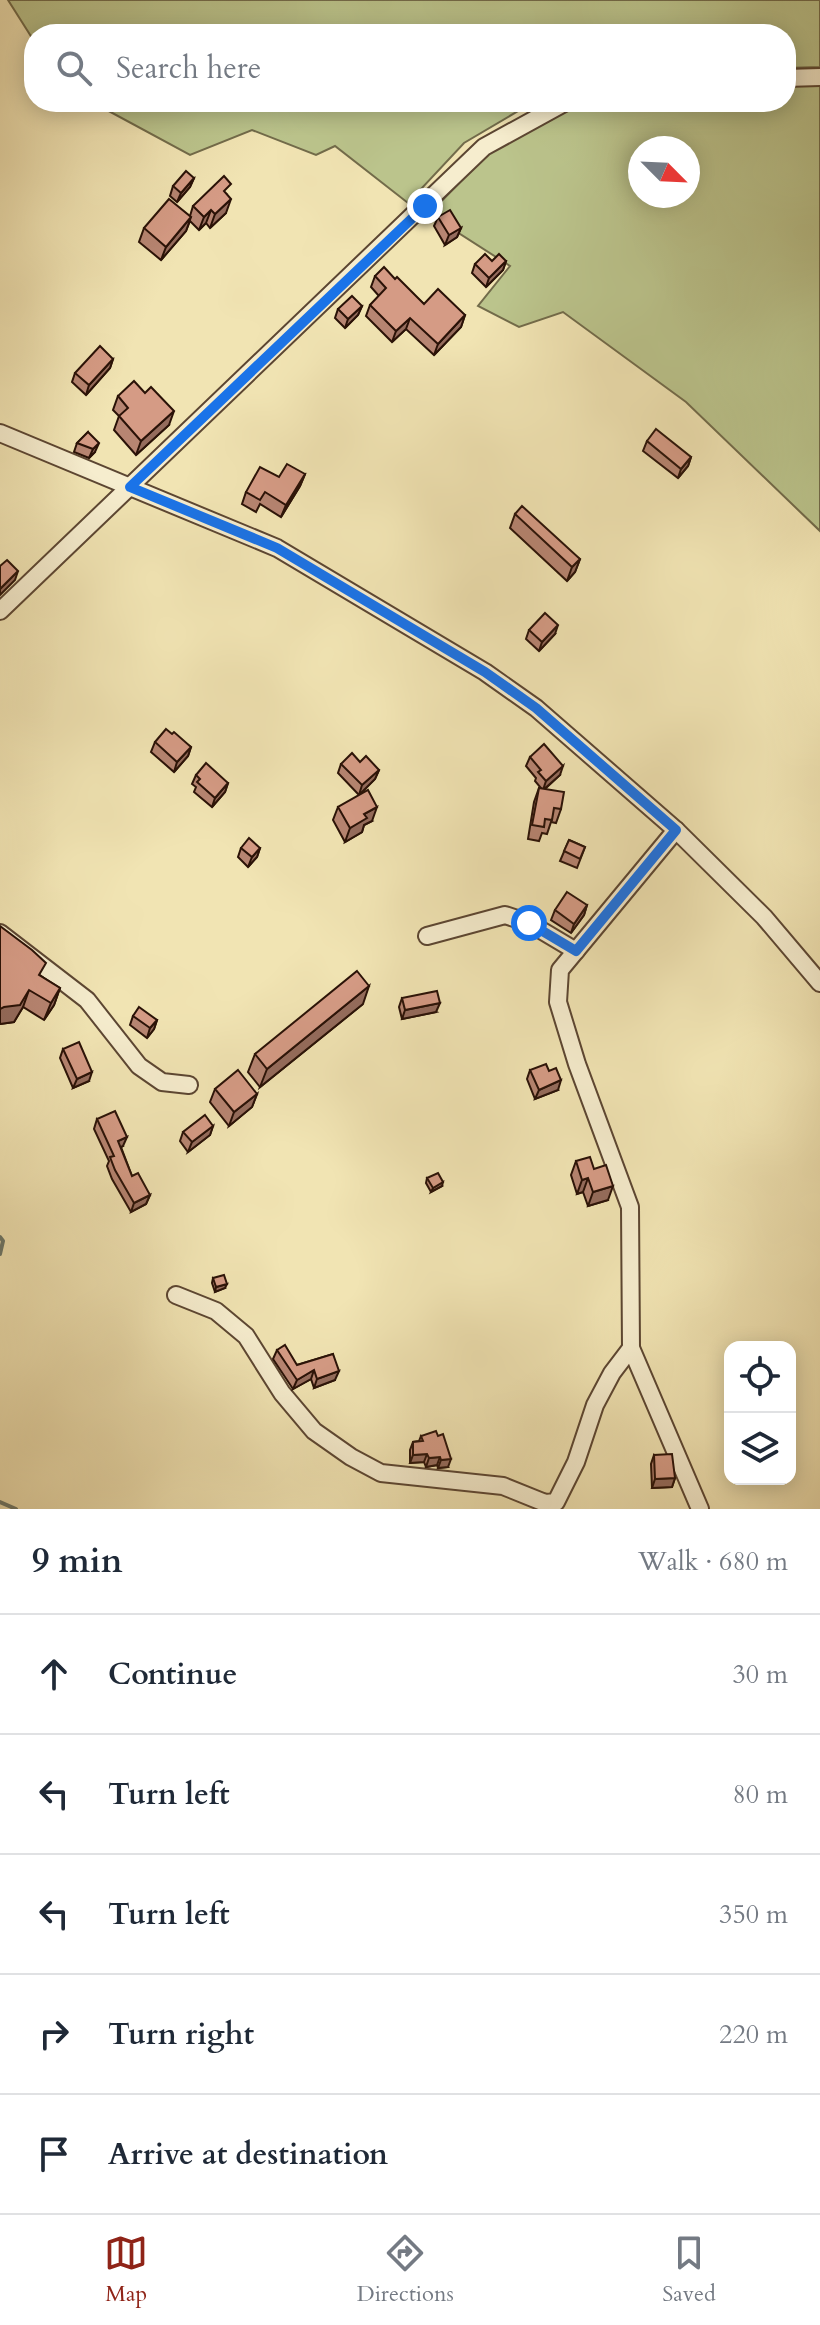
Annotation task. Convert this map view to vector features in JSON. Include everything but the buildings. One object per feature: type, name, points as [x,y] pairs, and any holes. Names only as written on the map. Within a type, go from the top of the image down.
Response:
[{"type":"street","points":[[796,78],[820,77]]},
{"type":"street","points":[[0,611],[484,147],[548,112]]},
{"type":"street","points":[[0,433],[277,548],[485,672],[536,708],[676,830],[764,917],[820,983]]},
{"type":"street","points":[[676,830],[560,970],[558,1002],[577,1064],[630,1207],[631,1348],[700,1509]]},
{"type":"street","points":[[427,936],[505,915],[529,923],[576,951]]},
{"type":"street","points":[[0,933],[87,1000],[139,1066],[162,1082],[189,1085]]},
{"type":"street","points":[[176,1295],[216,1311],[246,1336],[282,1393],[314,1431],[351,1457],[381,1473],[503,1486],[545,1503],[556,1502],[576,1462],[595,1405],[612,1373],[631,1348]]},
{"type":"green space","points":[[8,0],[820,0],[820,67],[796,68],[796,24],[24,25]]},
{"type":"green space","points":[[796,85],[820,85],[820,531],[686,402],[563,312],[519,327],[478,306],[510,266],[429,214],[494,147],[565,112],[796,112]]},
{"type":"green space","points":[[110,112],[517,112],[464,143],[408,203],[335,146],[316,155],[252,130],[190,155]]},
{"type":"waterway","points":[[0,1237],[3,1241],[0,1254]]},
{"type":"waterway","points":[[0,1502],[16,1509]]},
{"type":"route","points":[[425,206],[130,487],[277,548],[485,672],[536,708],[676,830],[576,951],[529,923]]}]
